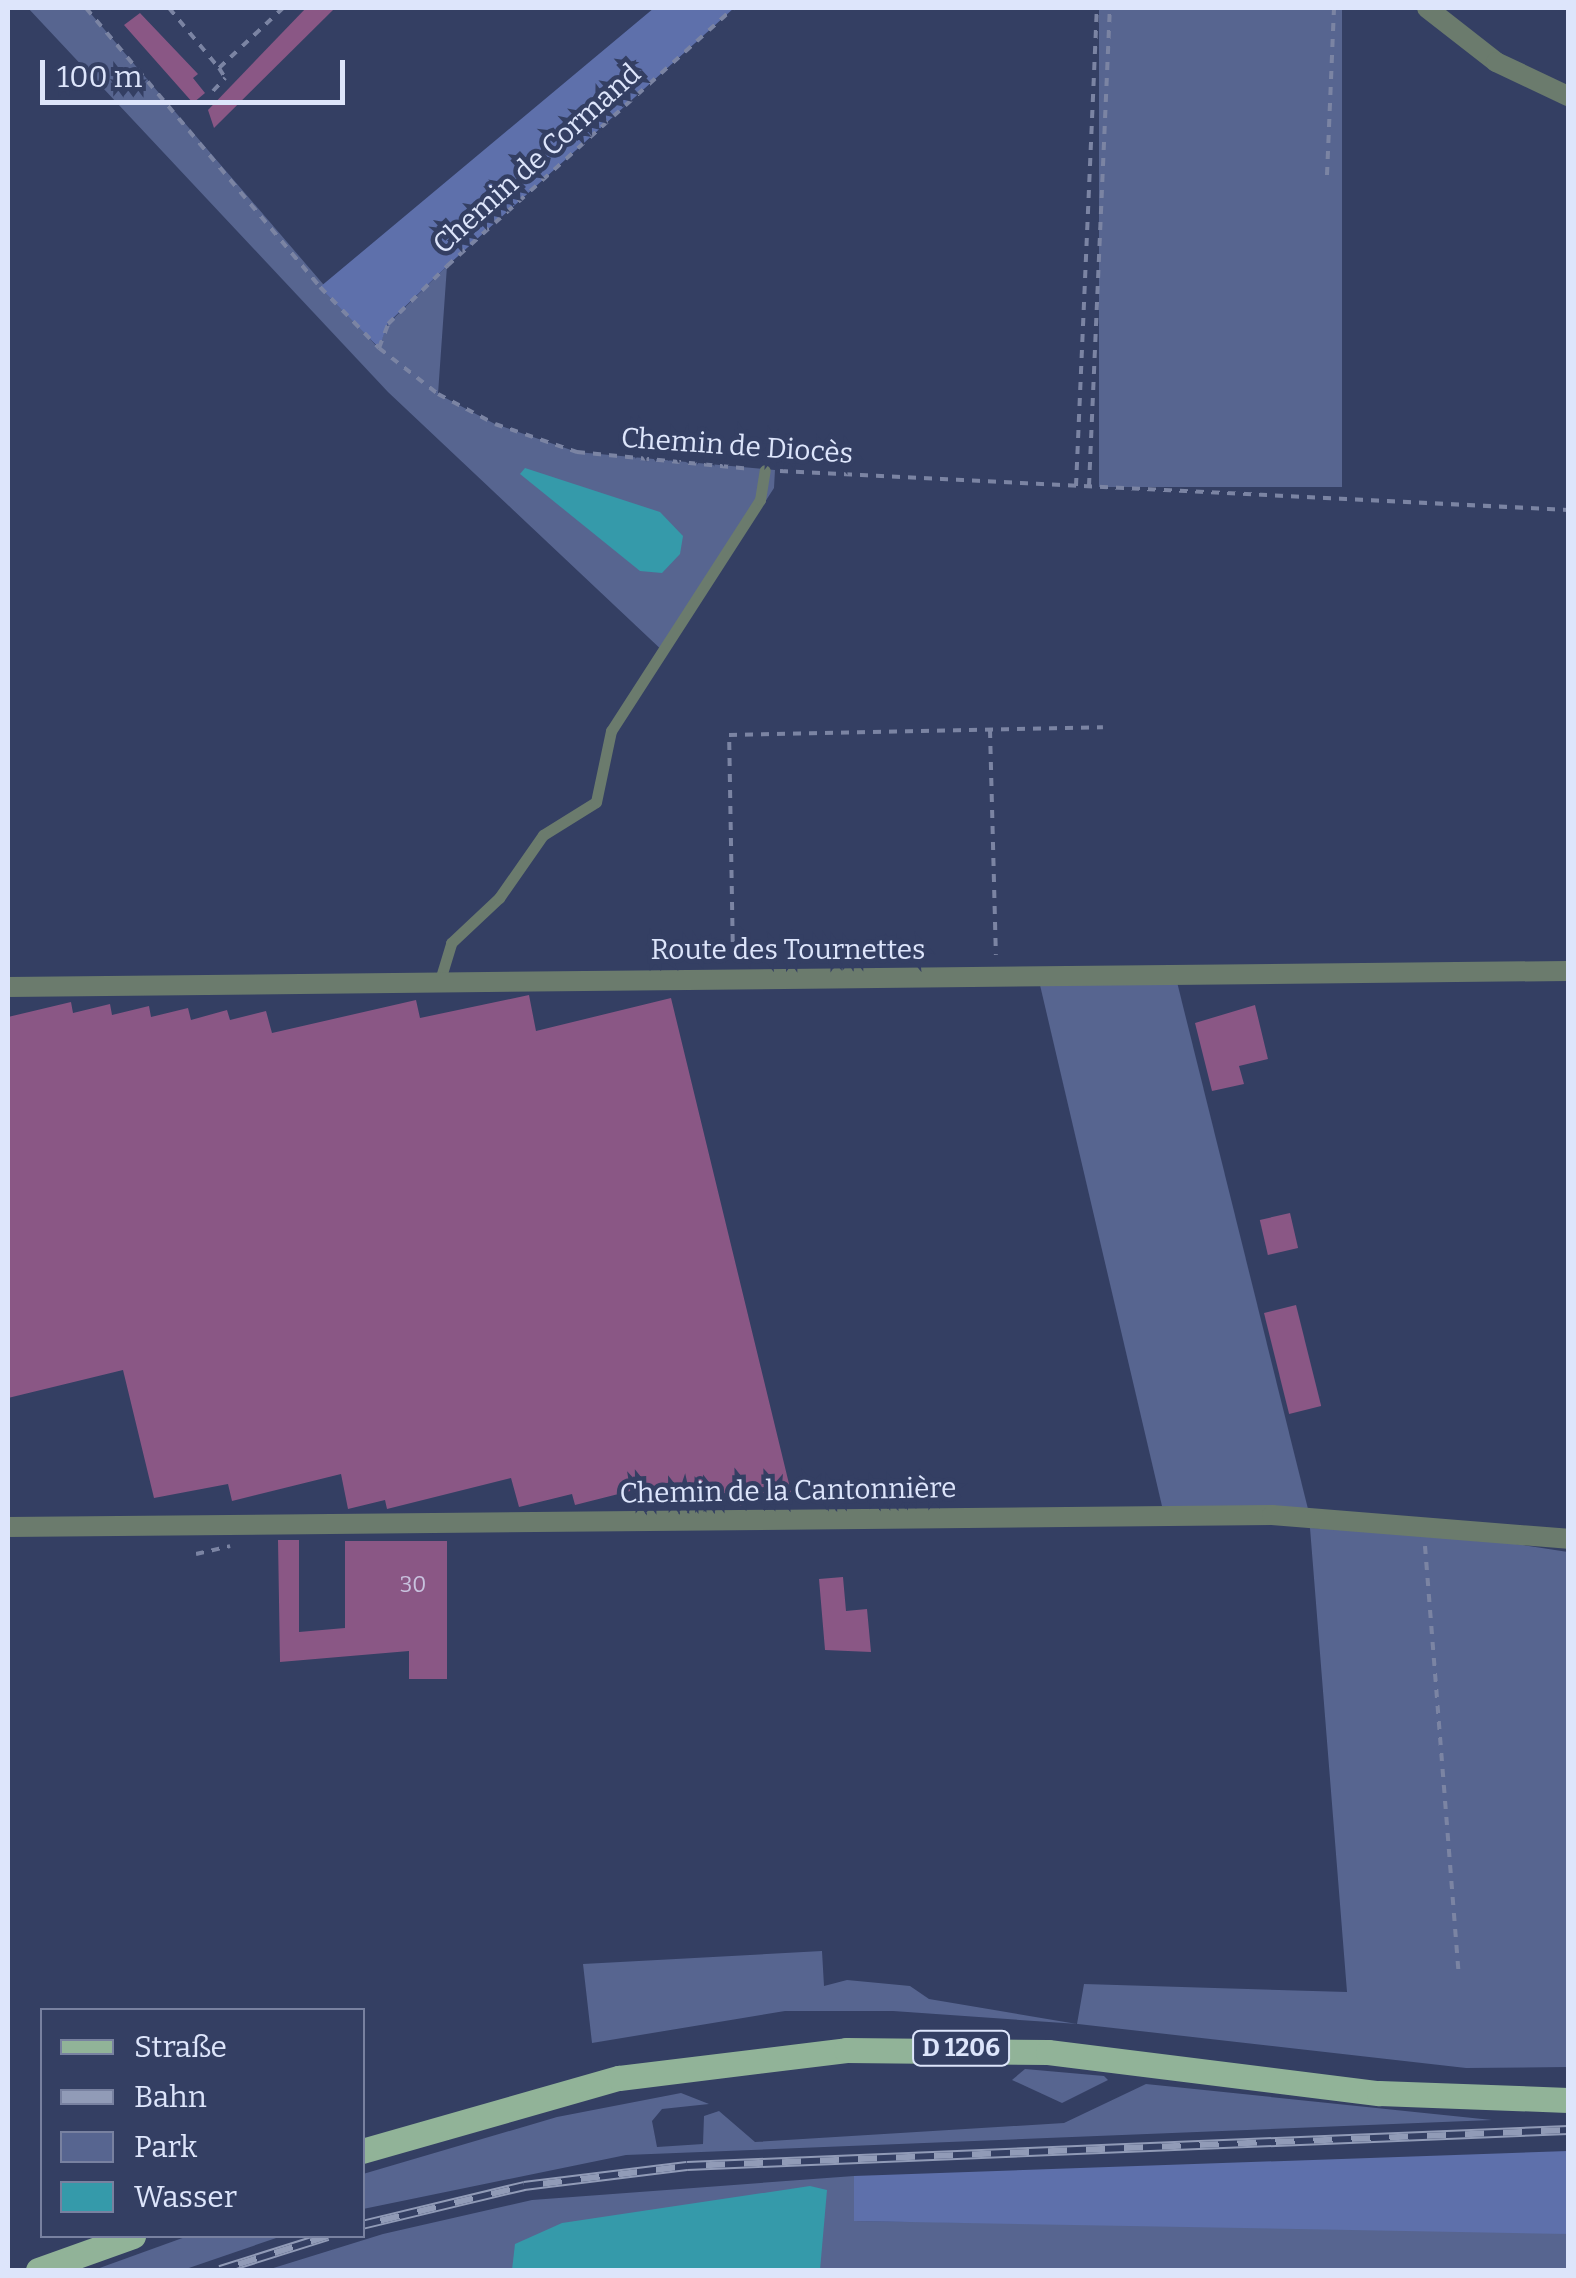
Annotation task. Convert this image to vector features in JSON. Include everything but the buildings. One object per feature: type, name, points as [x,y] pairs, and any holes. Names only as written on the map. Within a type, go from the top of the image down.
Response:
[{"type":"main road","name":"D 1206","points":[[365,2150],[619,2078],[846,2050],[1048,2052],[1379,2093],[1568,2100]]},
{"type":"main road","points":[[38,2270],[127,2238]]},
{"type":"street","points":[[1427,8],[1496,62],[1568,96]]},
{"type":"street","name":"Route des Tournettes","points":[[8,987],[1568,971]]},
{"type":"street","name":"Chemin de la Cantonnière","points":[[8,1528],[1256,1515],[1424,1524],[1568,1539]]},
{"type":"lane","points":[[440,980],[451,943],[511,884],[543,835],[596,802],[611,731],[760,500],[765,470]]},
{"type":"path","name":"Chemin de Diocès","points":[[86,8],[379,348],[464,409],[549,444],[632,462],[1568,510]]},
{"type":"path","points":[[168,8],[226,79],[212,91]]},
{"type":"path","points":[[219,68],[283,8]]},
{"type":"path","name":"Chemin de Cormand","points":[[379,348],[400,312],[734,8]]},
{"type":"path","points":[[1076,486],[1097,8]]},
{"type":"path","points":[[1088,486],[1110,8]]},
{"type":"path","points":[[1327,176],[1334,8]]},
{"type":"path","points":[[733,978],[729,735],[1103,727]]},
{"type":"path","points":[[990,730],[996,976]]},
{"type":"path","points":[[1424,1524],[1458,1970]]},
{"type":"path","points":[[196,1554],[239,1544]]},
{"type":"green space","points":[[28,8],[86,8],[378,348],[388,324],[447,266],[438,394],[495,424],[577,452],[775,470],[774,488],[666,654],[388,392]]},
{"type":"green space","points":[[1099,8],[1342,8],[1342,487],[1099,487]]},
{"type":"green space","points":[[1177,982],[1308,1509],[1162,1506],[1040,985]]},
{"type":"green space","points":[[1310,1528],[1443,1533],[1568,1552],[1568,2067],[1466,2068],[1077,2024],[1084,1984],[1347,1992]]},
{"type":"green space","points":[[822,1951],[824,1986],[847,1980],[910,1986],[929,1999],[1076,2024],[893,2011],[785,2011],[592,2043],[583,1964]]},
{"type":"green space","points":[[1025,2069],[1104,2076],[1108,2080],[1062,2103],[1012,2080]]},
{"type":"green space","points":[[1146,2084],[1492,2120],[626,2155],[365,2209],[365,2173],[557,2117],[681,2093],[709,2104],[662,2109],[652,2121],[657,2147],[703,2144],[704,2116],[719,2111],[755,2142],[1064,2123]]},
{"type":"green space","points":[[854,2176],[854,2221],[1533,2229],[1568,2234],[1568,2270],[267,2270],[383,2234],[532,2200]]},
{"type":"green space","points":[[182,2238],[276,2238],[183,2270],[94,2270]]},
{"type":"shaded area","points":[[654,8],[734,8],[447,266],[388,323],[379,348],[320,287]]},
{"type":"shaded area","points":[[1568,2151],[1568,2234],[854,2221],[854,2176]]},
{"type":"water","points":[[525,468],[660,512],[683,536],[680,554],[662,573],[640,571],[520,474]]},
{"type":"water","points":[[810,2186],[827,2190],[820,2270],[512,2270],[515,2244],[562,2223]]},
{"type":"railway","points":[[365,2224],[524,2186],[687,2166],[1568,2130]]},
{"type":"railway","points":[[220,2270],[322,2238]]}]
